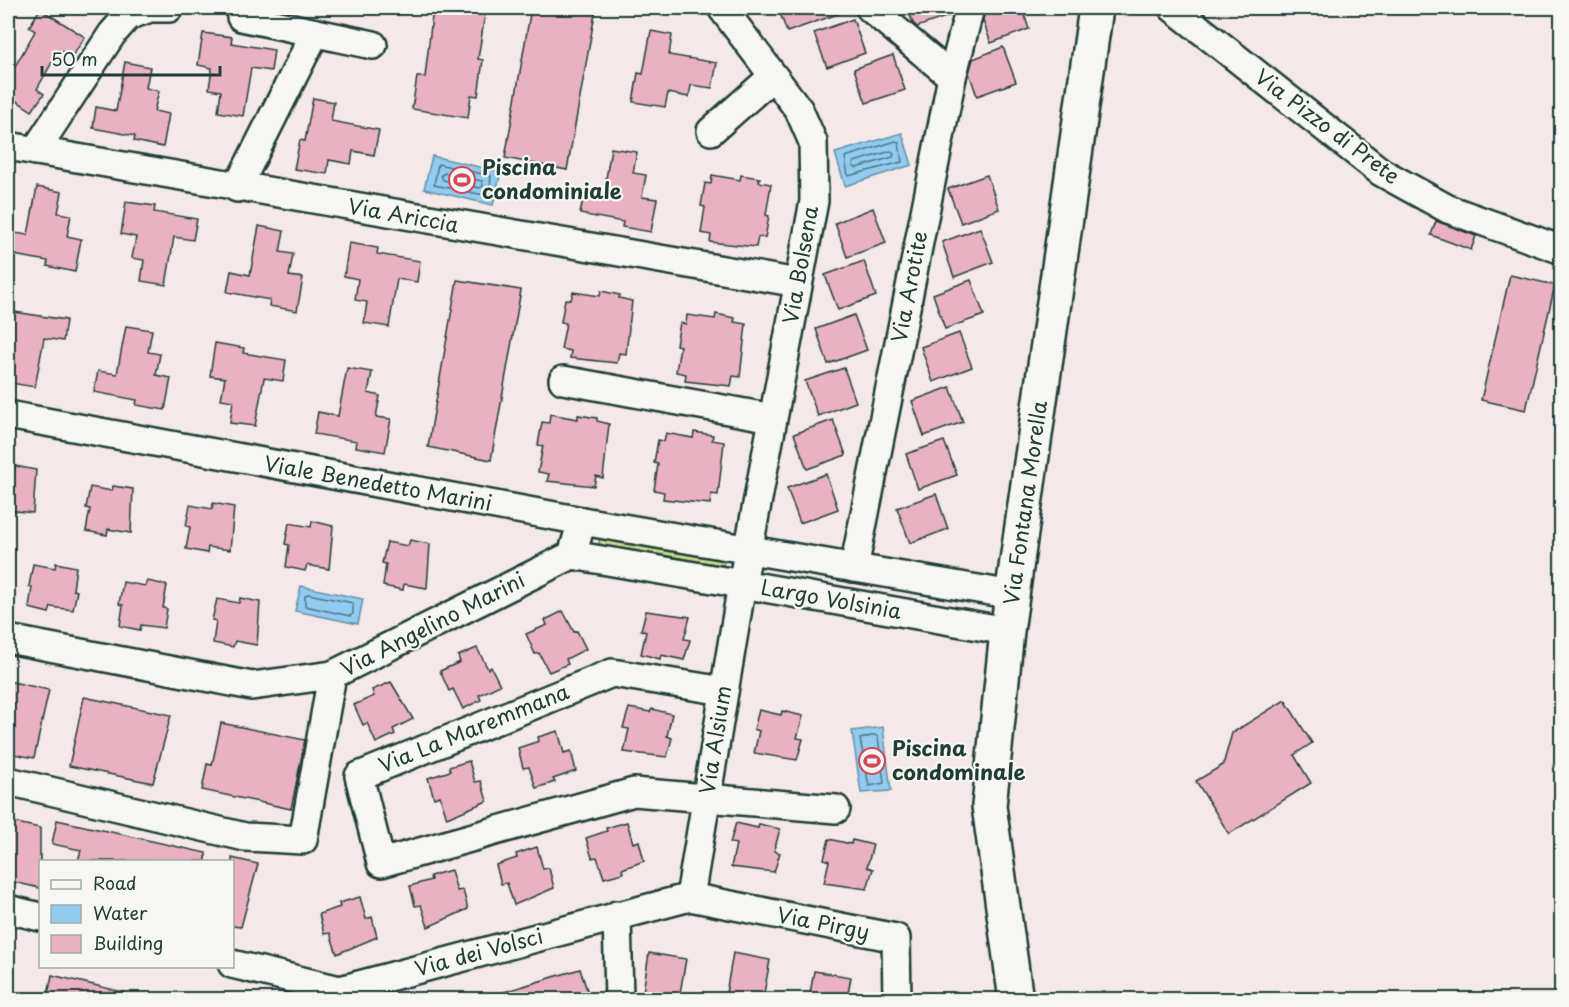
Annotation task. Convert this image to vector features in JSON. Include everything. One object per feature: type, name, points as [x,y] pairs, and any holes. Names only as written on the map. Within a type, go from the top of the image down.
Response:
[{"type":"street","points":[[35,151],[112,34],[128,16],[150,8],[169,8]]},
{"type":"street","name":"Via Bolsena","points":[[722,8],[799,110],[813,142],[814,201],[749,549]]},
{"type":"street","points":[[870,8],[952,77]]},
{"type":"street","name":"Via Arotite","points":[[854,568],[952,77],[970,8]]},
{"type":"street","name":"Via Fontana Morella","points":[[1016,999],[989,806],[1007,631],[1096,8]]},
{"type":"street","name":"Via Pizzo di Prete","points":[[1173,8],[1398,183],[1448,209],[1562,250]]},
{"type":"street","points":[[241,17],[373,45]]},
{"type":"street","points":[[237,188],[315,33]]},
{"type":"street","points":[[711,131],[772,77]]},
{"type":"street","name":"Via Ariccia","points":[[8,146],[237,188],[798,283]]},
{"type":"street","points":[[563,380],[772,418]]},
{"type":"street","name":"Viale Benedetto Marini","points":[[8,415],[582,521],[749,549]]},
{"type":"street","points":[[582,521],[572,555],[742,584]]},
{"type":"street","name":"Largo Volsinia","points":[[1007,631],[742,584],[749,549],[1013,595]]},
{"type":"street","name":"Via Angelino Marini","points":[[8,639],[252,686],[332,675],[572,555]]},
{"type":"street","name":"Via Alsium","points":[[690,897],[742,584]]},
{"type":"street","name":"Via La Maremmana","points":[[706,799],[634,792],[381,863],[359,776],[612,673],[724,691]]},
{"type":"street","points":[[8,781],[245,837],[303,840],[332,675]]},
{"type":"street","points":[[706,799],[836,809]]},
{"type":"street","name":"Via dei Volsci","points":[[234,964],[340,990],[690,897]]},
{"type":"street","name":"Via Pirgy","points":[[690,897],[896,938],[897,999]]},
{"type":"street","points":[[8,909],[39,917]]},
{"type":"street","points":[[617,915],[619,999]]},
{"type":"green space","points":[[606,533],[726,559],[720,570],[600,549],[599,539]]},
{"type":"water","points":[[902,133],[912,165],[845,186],[835,153]]},
{"type":"water","name":"Piscina condominiale","points":[[432,156],[501,172],[493,205],[424,189]]},
{"type":"water","points":[[301,586],[363,599],[358,624],[295,611]]},
{"type":"water","name":"Piscina condominale","points":[[883,727],[891,791],[861,793],[852,731]]},
{"type":"building","points":[[433,8],[486,8],[478,59],[483,60],[478,96],[471,95],[468,118],[412,109],[417,77],[425,77]]},
{"type":"building","points":[[531,8],[596,8],[567,170],[505,158]]},
{"type":"building","points":[[778,8],[848,8],[849,10],[787,32]]},
{"type":"building","points":[[907,8],[954,8],[952,15],[917,27]]},
{"type":"building","points":[[985,8],[1022,8],[1029,29],[991,43],[983,21]]},
{"type":"building","points":[[40,9],[85,37],[72,57],[59,50],[37,89],[44,94],[32,111],[8,95],[8,79],[35,31],[29,27]]},
{"type":"building","points":[[853,19],[865,53],[827,67],[814,33]]},
{"type":"building","points":[[651,31],[672,35],[669,55],[717,63],[712,88],[691,85],[689,97],[668,93],[665,107],[633,102],[638,73],[643,74]]},
{"type":"building","points":[[203,33],[232,37],[231,43],[274,50],[271,71],[251,68],[243,116],[218,112],[221,91],[209,89],[212,68],[198,65]]},
{"type":"building","points":[[1003,47],[1016,82],[977,96],[969,73],[973,59]]},
{"type":"building","points":[[893,55],[905,90],[866,103],[854,69]]},
{"type":"building","points":[[125,62],[150,67],[146,88],[159,91],[154,111],[169,114],[163,147],[134,141],[135,136],[93,128],[96,107],[116,111]]},
{"type":"building","points":[[313,98],[334,102],[331,121],[379,130],[374,155],[353,151],[351,164],[329,160],[327,174],[294,169],[300,140],[305,141]]},
{"type":"building","points":[[611,148],[637,152],[633,173],[646,175],[642,197],[657,199],[651,232],[622,227],[623,222],[580,214],[584,193],[603,197]]},
{"type":"building","points":[[712,175],[740,180],[741,175],[760,178],[759,182],[771,184],[765,238],[758,237],[756,247],[710,242],[711,235],[701,233],[705,207],[701,206],[705,183],[711,184]]},
{"type":"building","points":[[987,175],[999,209],[961,223],[948,189]]},
{"type":"building","points":[[37,187],[62,192],[58,213],[71,215],[67,236],[81,239],[75,272],[47,266],[48,261],[8,254],[8,232],[28,235]]},
{"type":"building","points":[[126,202],[155,206],[154,212],[197,219],[193,240],[174,237],[166,285],[141,281],[144,260],[132,258],[136,237],[121,234]]},
{"type":"building","points":[[873,208],[886,243],[847,257],[835,223]]},
{"type":"building","points":[[1436,221],[1476,236],[1471,250],[1431,235]]},
{"type":"building","points":[[259,226],[284,231],[280,252],[293,254],[289,276],[303,278],[297,311],[269,306],[270,300],[227,292],[231,271],[250,275]]},
{"type":"building","points":[[980,228],[993,262],[954,277],[942,242]]},
{"type":"building","points":[[349,243],[378,248],[377,254],[420,261],[417,282],[397,279],[389,327],[364,323],[367,302],[355,300],[358,279],[344,276]]},
{"type":"building","points":[[864,261],[876,296],[838,310],[825,275]]},
{"type":"building","points":[[1510,275],[1555,285],[1526,410],[1481,400]]},
{"type":"building","points":[[457,280],[521,290],[491,460],[428,447]]},
{"type":"building","points":[[971,280],[984,315],[945,329],[933,294]]},
{"type":"building","points":[[601,291],[620,295],[619,298],[632,301],[626,354],[619,353],[617,363],[570,358],[571,351],[561,349],[566,323],[561,322],[565,299],[571,300],[573,292],[600,296]]},
{"type":"building","points":[[8,311],[66,320],[63,341],[44,338],[35,387],[10,383],[14,361],[8,360]]},
{"type":"building","points":[[716,314],[735,318],[734,322],[746,324],[740,377],[733,376],[731,386],[685,381],[686,374],[676,372],[680,346],[676,345],[680,323],[686,324],[687,315],[715,319]]},
{"type":"building","points":[[854,315],[867,350],[828,364],[816,329]]},
{"type":"building","points":[[126,326],[152,330],[148,352],[160,354],[156,375],[171,378],[165,410],[136,405],[137,400],[94,392],[98,371],[117,374]]},
{"type":"building","points":[[959,333],[972,367],[933,382],[921,347]]},
{"type":"building","points":[[215,343],[244,348],[243,353],[286,360],[283,381],[264,378],[255,426],[230,423],[233,401],[221,399],[225,378],[210,376]]},
{"type":"building","points":[[347,368],[372,372],[368,393],[380,396],[376,417],[391,419],[385,452],[356,447],[357,441],[314,434],[318,412],[338,416]]},
{"type":"building","points":[[844,368],[856,402],[818,416],[805,381]]},
{"type":"building","points":[[950,387],[963,422],[924,436],[912,401]]},
{"type":"building","points":[[550,414],[578,419],[578,415],[597,418],[597,421],[609,424],[603,478],[596,476],[594,486],[547,481],[549,474],[538,472],[543,446],[538,445],[542,422],[549,423]]},
{"type":"building","points":[[833,420],[846,455],[807,469],[794,434]]},
{"type":"building","points":[[694,432],[713,435],[712,440],[724,442],[718,495],[711,494],[710,504],[663,499],[664,492],[654,490],[658,464],[654,463],[658,440],[664,441],[666,433],[693,438]]},
{"type":"building","points":[[944,441],[957,475],[918,489],[906,454]]},
{"type":"building","points":[[15,466],[36,470],[33,513],[8,510],[8,471],[14,472]]},
{"type":"building","points":[[826,474],[838,509],[800,523],[787,488]]},
{"type":"building","points":[[113,486],[133,489],[131,533],[108,529],[107,535],[86,531],[90,509],[86,508],[90,487],[112,491]]},
{"type":"building","points":[[936,494],[948,529],[910,543],[897,508]]},
{"type":"building","points":[[213,503],[234,507],[230,550],[208,547],[207,553],[186,549],[190,527],[186,526],[190,505],[212,509]]},
{"type":"building","points":[[312,521],[333,526],[329,569],[307,565],[305,571],[286,567],[289,545],[285,544],[289,523],[311,527]]},
{"type":"building","points":[[410,540],[430,544],[427,588],[404,584],[403,590],[383,586],[386,564],[382,563],[387,542],[408,546]]},
{"type":"building","points":[[56,563],[76,567],[73,590],[77,591],[73,610],[51,607],[49,613],[29,608],[32,587],[29,586],[33,564],[55,568]]},
{"type":"building","points":[[147,581],[167,585],[163,608],[167,609],[164,628],[141,625],[140,630],[120,626],[123,605],[119,604],[123,582],[145,586]]},
{"type":"building","points":[[240,598],[260,602],[257,645],[235,641],[233,647],[213,643],[216,621],[212,620],[217,599],[239,603]]},
{"type":"building","points":[[563,611],[586,649],[566,659],[568,664],[549,672],[539,653],[535,654],[526,634],[547,625],[545,620]]},
{"type":"building","points":[[646,611],[690,617],[684,639],[690,640],[684,660],[661,655],[660,659],[641,654],[646,632],[641,630]]},
{"type":"building","points":[[477,648],[488,669],[491,667],[500,685],[479,695],[481,700],[463,709],[453,689],[449,691],[440,671],[460,662],[458,656]]},
{"type":"building","points":[[8,681],[49,690],[34,758],[8,753]]},
{"type":"building","points":[[391,682],[413,719],[393,729],[395,734],[376,743],[367,723],[363,725],[354,705],[374,696],[372,690]]},
{"type":"building","points":[[84,697],[171,715],[153,783],[69,766]]},
{"type":"building","points":[[1285,700],[1312,743],[1294,755],[1311,783],[1229,834],[1196,781],[1223,765],[1232,733]]},
{"type":"building","points":[[629,708],[650,712],[652,709],[672,714],[667,736],[672,738],[667,757],[624,752],[629,729],[623,728]]},
{"type":"building","points":[[759,710],[781,715],[782,711],[803,716],[797,738],[803,739],[797,760],[754,753],[759,731],[754,729]]},
{"type":"building","points":[[221,723],[305,740],[291,809],[202,790],[207,764],[212,765]]},
{"type":"building","points":[[558,731],[564,753],[571,751],[576,771],[553,779],[555,782],[536,788],[529,767],[523,768],[518,748],[539,741],[538,737]]},
{"type":"building","points":[[469,761],[475,782],[481,781],[487,801],[447,818],[440,796],[434,798],[428,778],[450,771],[449,767]]},
{"type":"building","points":[[57,820],[206,853],[206,860],[78,860],[81,850],[52,844]]},
{"type":"building","points":[[8,821],[40,828],[39,888],[8,881]]},
{"type":"building","points":[[627,822],[633,843],[639,841],[644,861],[622,869],[623,873],[604,878],[597,857],[592,858],[586,838],[607,831],[606,828]]},
{"type":"building","points":[[736,823],[758,828],[759,824],[780,829],[774,851],[780,853],[774,872],[731,867],[736,844],[730,843]]},
{"type":"building","points":[[829,839],[851,844],[852,840],[873,845],[867,867],[873,869],[867,889],[824,883],[829,861],[824,859]]},
{"type":"building","points":[[537,847],[543,869],[549,868],[554,888],[514,905],[507,883],[501,884],[496,865],[517,858],[516,854]]},
{"type":"building","points":[[232,858],[258,864],[241,927],[234,926],[234,860]]},
{"type":"building","points":[[451,870],[457,891],[463,890],[468,909],[428,927],[421,905],[415,906],[410,886],[431,880],[430,876]]},
{"type":"building","points":[[360,897],[366,919],[372,917],[377,937],[337,954],[330,933],[324,934],[319,914],[340,907],[339,903]]},
{"type":"building","points":[[649,953],[686,959],[679,999],[642,999]]},
{"type":"building","points":[[733,953],[770,960],[763,999],[725,999]]},
{"type":"building","points":[[580,969],[590,999],[495,999],[494,995]]},
{"type":"building","points":[[814,971],[851,977],[847,999],[809,999]]},
{"type":"building","points":[[52,975],[123,992],[122,999],[47,999]]},
{"type":"place","name":"Piscina condominiale","points":[[462,180]]},
{"type":"place","name":"Piscina condominale","points":[[872,761]]}]
